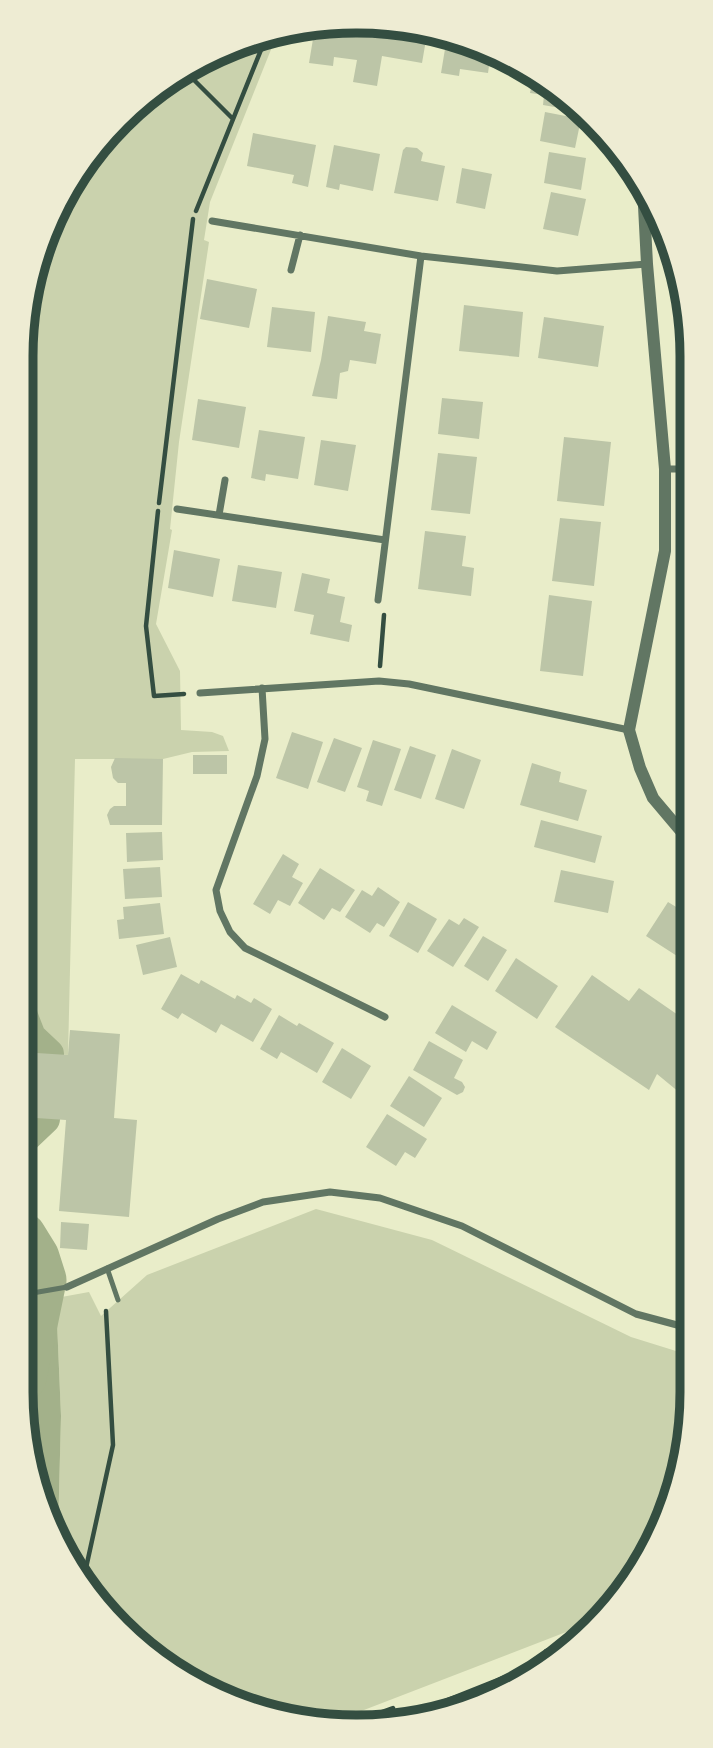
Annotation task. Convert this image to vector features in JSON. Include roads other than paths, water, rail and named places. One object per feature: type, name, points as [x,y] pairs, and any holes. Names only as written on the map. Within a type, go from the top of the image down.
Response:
[{"type":"street","points":[[644,211],[665,470],[665,551],[629,730],[640,768],[653,798],[680,830]]},
{"type":"street","points":[[212,221],[421,256],[556,271],[647,264]]},
{"type":"street","points":[[291,270],[300,235]]},
{"type":"street","points":[[378,600],[421,256]]},
{"type":"street","points":[[665,470],[680,469]]},
{"type":"street","points":[[219,515],[225,480]]},
{"type":"street","points":[[177,509],[385,540]]},
{"type":"street","points":[[200,693],[379,681],[409,684],[629,730]]},
{"type":"street","points":[[262,688],[265,739],[257,776],[216,890],[220,911],[230,932],[245,948],[385,1017]]},
{"type":"street","points":[[67,1287],[218,1219],[263,1202],[330,1192],[380,1198],[462,1226],[636,1314],[680,1326]]},
{"type":"lane","points":[[107,1268],[118,1300]]},
{"type":"lane","points":[[33,1293],[67,1287]]},
{"type":"waterway","points":[[33,1039],[49,1054]]},
{"type":"waterway","points":[[33,1130],[45,1119]]},
{"type":"waterway","points":[[33,1256],[41,1280],[33,1319]]}]
